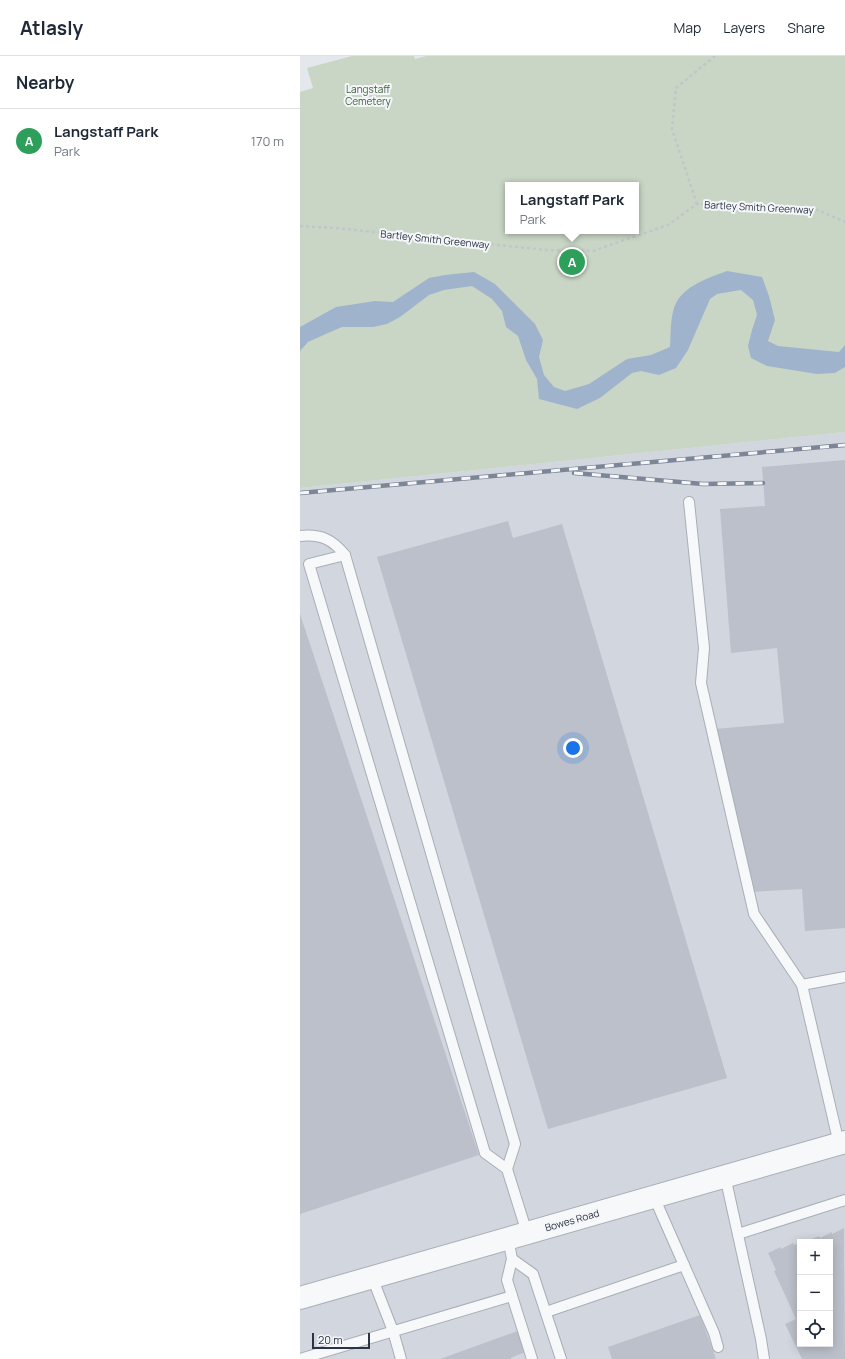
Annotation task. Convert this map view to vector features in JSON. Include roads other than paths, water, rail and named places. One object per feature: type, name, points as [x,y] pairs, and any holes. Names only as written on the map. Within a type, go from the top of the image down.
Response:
[{"type":"street","name":"Bowes Road","points":[[300,1298],[372,1277],[516,1243],[654,1197],[842,1143]]},
{"type":"lane","points":[[689,502],[704,648],[701,683],[754,914],[802,985],[842,1143]]},
{"type":"lane","points":[[300,536],[311,535],[325,538],[337,546],[345,555],[515,1144],[507,1169],[516,1243],[507,1280],[532,1359]]},
{"type":"lane","points":[[345,555],[310,564],[485,1153],[507,1169]]},
{"type":"lane","points":[[802,985],[845,977]]},
{"type":"lane","points":[[725,1176],[764,1359]]},
{"type":"lane","points":[[654,1197],[714,1333],[718,1347]]},
{"type":"lane","points":[[738,1234],[845,1200]]},
{"type":"lane","points":[[516,1243],[533,1274],[561,1359]]},
{"type":"lane","points":[[546,1312],[684,1265]]},
{"type":"lane","points":[[372,1277],[393,1331],[401,1359]]},
{"type":"lane","points":[[300,1359],[512,1296]]},
{"type":"water","points":[[727,271],[762,277],[769,296],[775,320],[768,341],[778,346],[839,352],[845,345],[845,367],[835,373],[817,374],[767,366],[751,358],[748,346],[757,315],[753,300],[741,290],[717,294],[710,299],[688,350],[676,368],[659,375],[641,371],[632,373],[600,398],[577,409],[539,399],[537,379],[526,360],[518,336],[506,327],[502,311],[492,299],[472,286],[444,290],[429,295],[400,317],[387,324],[373,327],[342,327],[308,342],[300,351],[300,327],[336,307],[375,301],[393,302],[429,278],[474,272],[495,284],[535,324],[543,340],[539,357],[544,375],[554,387],[565,391],[589,384],[627,359],[651,355],[670,347],[672,316],[676,303],[681,296],[694,285]]},
{"type":"railway","points":[[300,493],[845,445]]},
{"type":"railway","points":[[574,473],[703,484],[763,483]]},
{"type":"place","name":"Langstaff Park","points":[[572,262]]},
{"type":"park label","name":"Langstaff Cemetery","points":[[368,94]]}]
